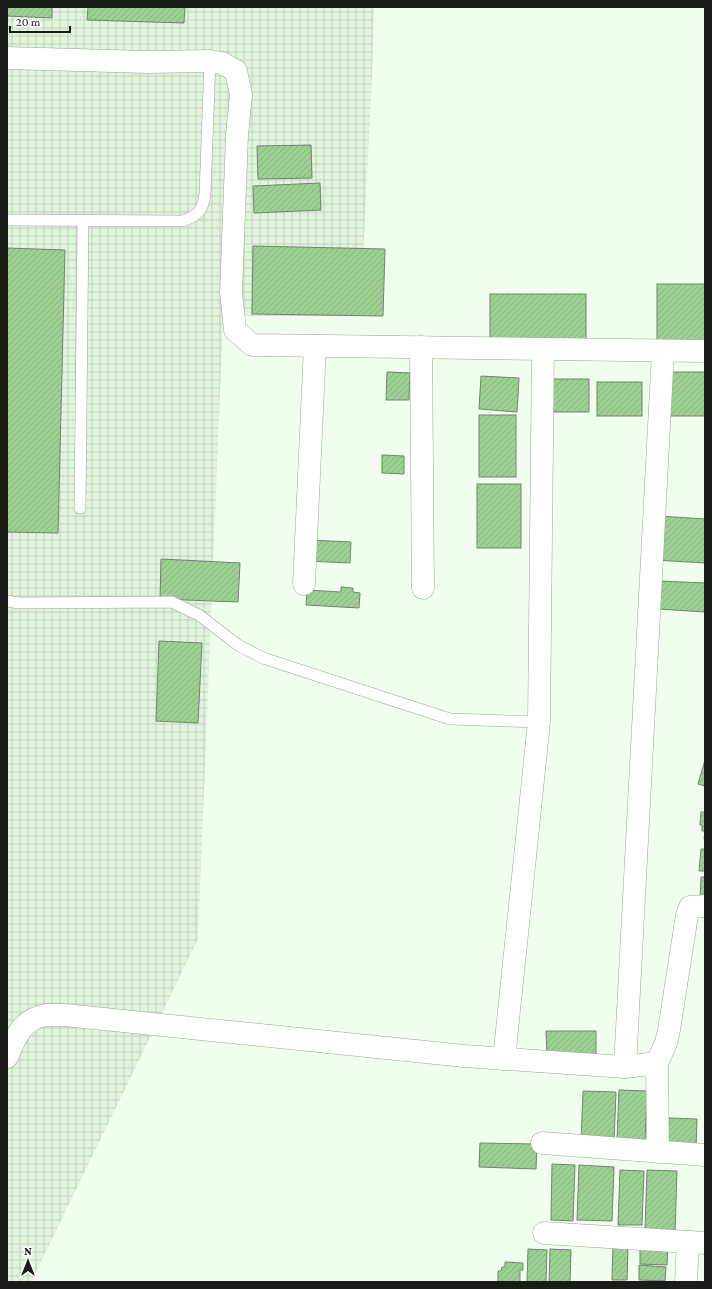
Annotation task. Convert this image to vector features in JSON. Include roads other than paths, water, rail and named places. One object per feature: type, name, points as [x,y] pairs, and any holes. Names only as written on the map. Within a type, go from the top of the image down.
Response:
[{"type":"street","points":[[7,58],[146,62],[210,61],[222,63],[236,71],[241,95],[237,135],[231,284],[235,330],[252,345],[705,351]]},
{"type":"street","points":[[304,584],[315,346]]},
{"type":"street","points":[[420,347],[423,588]]},
{"type":"street","points":[[504,1059],[539,722],[543,349]]},
{"type":"street","points":[[624,1067],[663,350]]},
{"type":"street","points":[[658,1152],[657,1063],[670,1030],[687,915],[690,907],[705,906]]},
{"type":"street","points":[[7,1057],[16,1035],[30,1021],[45,1016],[65,1016],[464,1056],[624,1067],[657,1063]]},
{"type":"street","points":[[542,1143],[705,1155]]},
{"type":"street","points":[[544,1233],[696,1242],[686,1282]]},
{"type":"lane","points":[[7,220],[183,220],[194,217],[204,206],[210,61]]},
{"type":"lane","points":[[80,508],[83,220]]},
{"type":"lane","points":[[7,601],[19,603],[172,602],[199,614],[238,645],[263,658],[450,719],[539,722]]}]
